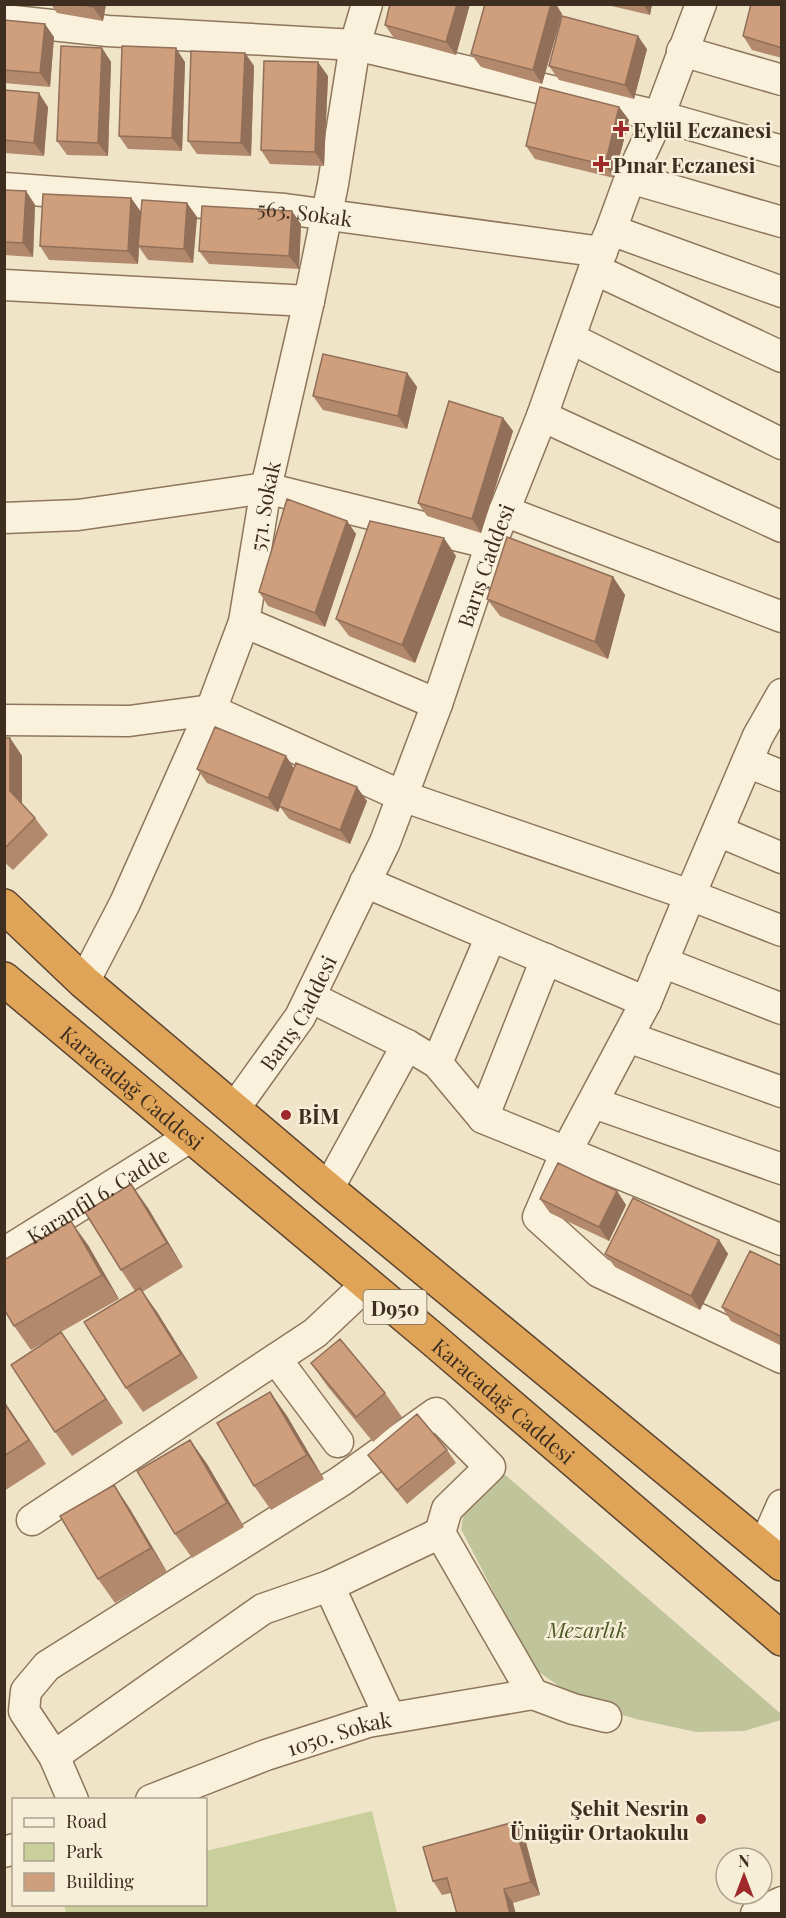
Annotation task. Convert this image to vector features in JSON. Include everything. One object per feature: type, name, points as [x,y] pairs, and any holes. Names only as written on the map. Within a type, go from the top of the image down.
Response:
[{"type":"highway","name":"D950","points":[[4,906],[84,982],[328,1189],[772,1556]]},
{"type":"highway","name":"Karacadağ Caddesi","points":[[4,979],[367,1284],[782,1639]]},
{"type":"street","name":"571. Sokak","points":[[84,982],[125,903],[211,710],[244,622],[266,488],[309,301],[327,213],[355,45],[367,4]]},
{"type":"street","name":"Barış Caddesi","points":[[234,1109],[300,1017],[385,842],[437,704],[491,544],[542,416],[630,178],[659,116],[701,4]]},
{"type":"street","points":[[4,20],[111,17],[355,45],[659,116],[782,152]]},
{"type":"street","points":[[682,51],[782,80]]},
{"type":"street","points":[[630,178],[782,222]]},
{"type":"street","name":"563. Sokak","points":[[4,188],[327,213],[602,250]]},
{"type":"street","points":[[602,250],[782,292]]},
{"type":"street","points":[[602,250],[782,357]]},
{"type":"street","points":[[4,285],[309,301]]},
{"type":"street","points":[[570,338],[782,444]]},
{"type":"street","points":[[542,416],[782,527]]},
{"type":"street","points":[[4,518],[78,515],[266,488],[491,544]]},
{"type":"street","points":[[504,511],[782,618]]},
{"type":"street","points":[[244,622],[437,704]]},
{"type":"street","points":[[782,694],[774,726],[747,762],[646,1002],[566,1152],[538,1216],[599,1272],[782,1358]]},
{"type":"street","points":[[4,720],[129,721],[211,710],[402,796],[690,895],[782,931]]},
{"type":"street","points":[[747,762],[782,776]]},
{"type":"street","points":[[718,831],[782,858]]},
{"type":"street","points":[[365,882],[646,1002]]},
{"type":"street","points":[[437,1063],[491,936]]},
{"type":"street","points":[[483,1118],[546,959]]},
{"type":"street","points":[[662,962],[782,1009]]},
{"type":"street","points":[[310,997],[407,1045],[437,1063],[483,1118],[782,1240]]},
{"type":"street","points":[[628,1037],[782,1092]]},
{"type":"street","points":[[328,1189],[407,1045]]},
{"type":"street","points":[[594,1103],[782,1168]]},
{"type":"street","name":"Karanfil 6. Cadde","points":[[4,1253],[190,1137]]},
{"type":"street","points":[[32,1520],[315,1333],[367,1284]]},
{"type":"street","points":[[276,1359],[338,1442]]},
{"type":"street","points":[[72,1798],[54,1756],[24,1711],[26,1691],[47,1666],[341,1481],[436,1413],[490,1467],[447,1509],[440,1533],[533,1694],[606,1717]]},
{"type":"street","points":[[772,1556],[782,1505]]},
{"type":"street","points":[[54,1756],[263,1609],[329,1586],[440,1533]]},
{"type":"street","points":[[329,1586],[390,1718]]},
{"type":"street","name":"1050. Sokak","points":[[156,1798],[266,1755],[368,1722],[533,1694]]},
{"type":"street","points":[[756,1914],[782,1902]]},
{"type":"green space","name":"Mezarlık","points":[[503,1473],[781,1714],[781,1720],[744,1731],[696,1732],[636,1719],[585,1704],[533,1668],[461,1529],[466,1499]]},
{"type":"green space","points":[[372,1811],[397,1913],[66,1913],[64,1906],[207,1906],[207,1851]]},
{"type":"building","points":[[390,4],[457,4],[446,42],[385,25]]},
{"type":"building","points":[[485,4],[551,4],[533,70],[471,54]]},
{"type":"building","points":[[751,4],[782,4],[782,48],[743,36]]},
{"type":"building","points":[[562,16],[638,36],[625,85],[549,66]]},
{"type":"building","points":[[4,20],[45,24],[40,73],[4,70]]},
{"type":"building","points":[[61,46],[102,48],[98,143],[57,141]]},
{"type":"building","points":[[122,46],[176,48],[172,138],[119,136]]},
{"type":"building","points":[[191,51],[245,53],[241,143],[188,141]]},
{"type":"building","points":[[264,61],[318,62],[315,152],[261,150]]},
{"type":"building","points":[[540,87],[619,107],[605,165],[526,146]]},
{"type":"building","points":[[4,90],[39,93],[34,143],[4,140]]},
{"type":"building","points":[[4,190],[26,191],[23,243],[4,242]]},
{"type":"building","points":[[43,194],[131,198],[128,251],[40,246]]},
{"type":"building","points":[[142,200],[187,203],[184,249],[138,246]]},
{"type":"building","points":[[202,206],[292,211],[289,256],[199,251]]},
{"type":"building","points":[[323,354],[407,373],[398,416],[313,396]]},
{"type":"building","points":[[449,401],[503,418],[472,519],[418,503]]},
{"type":"building","points":[[287,499],[347,521],[315,613],[259,592]]},
{"type":"building","points":[[370,521],[444,538],[402,645],[336,619]]},
{"type":"building","points":[[507,537],[613,577],[595,642],[487,599]]},
{"type":"building","points":[[215,727],[286,756],[268,798],[197,769]]},
{"type":"building","points":[[4,738],[10,738],[10,791],[35,818],[4,849]]},
{"type":"building","points":[[296,763],[357,787],[340,830],[279,806]]},
{"type":"building","points":[[558,1163],[617,1191],[599,1227],[540,1199]]},
{"type":"building","points":[[131,1184],[167,1243],[121,1270],[85,1212]]},
{"type":"building","points":[[633,1198],[719,1240],[691,1296],[605,1254]]},
{"type":"building","points":[[71,1221],[102,1275],[14,1326],[4,1309],[4,1260]]},
{"type":"building","points":[[750,1251],[782,1266],[782,1337],[722,1307]]},
{"type":"building","points":[[140,1288],[181,1354],[126,1388],[84,1322]]},
{"type":"building","points":[[61,1332],[106,1399],[55,1432],[11,1365]]},
{"type":"building","points":[[340,1339],[385,1393],[356,1417],[311,1363]]},
{"type":"building","points":[[270,1392],[307,1455],[254,1486],[217,1423]]},
{"type":"building","points":[[4,1403],[29,1440],[4,1456]]},
{"type":"building","points":[[417,1414],[447,1450],[397,1490],[368,1455]]},
{"type":"building","points":[[190,1440],[227,1503],[175,1534],[137,1471]]},
{"type":"building","points":[[114,1485],[151,1548],[98,1579],[60,1516]]},
{"type":"building","points":[[514,1822],[531,1882],[504,1889],[510,1914],[457,1914],[447,1878],[433,1881],[423,1847]]},
{"type":"place","name":"Eylül Eczanesi","points":[[621,129]]},
{"type":"place","name":"Pınar Eczanesi","points":[[601,164]]},
{"type":"place","name":"BİM","points":[[286,1115]]},
{"type":"place","name":"Şehit Nesrin Ünügür Ortaokulu","points":[[701,1819]]}]
